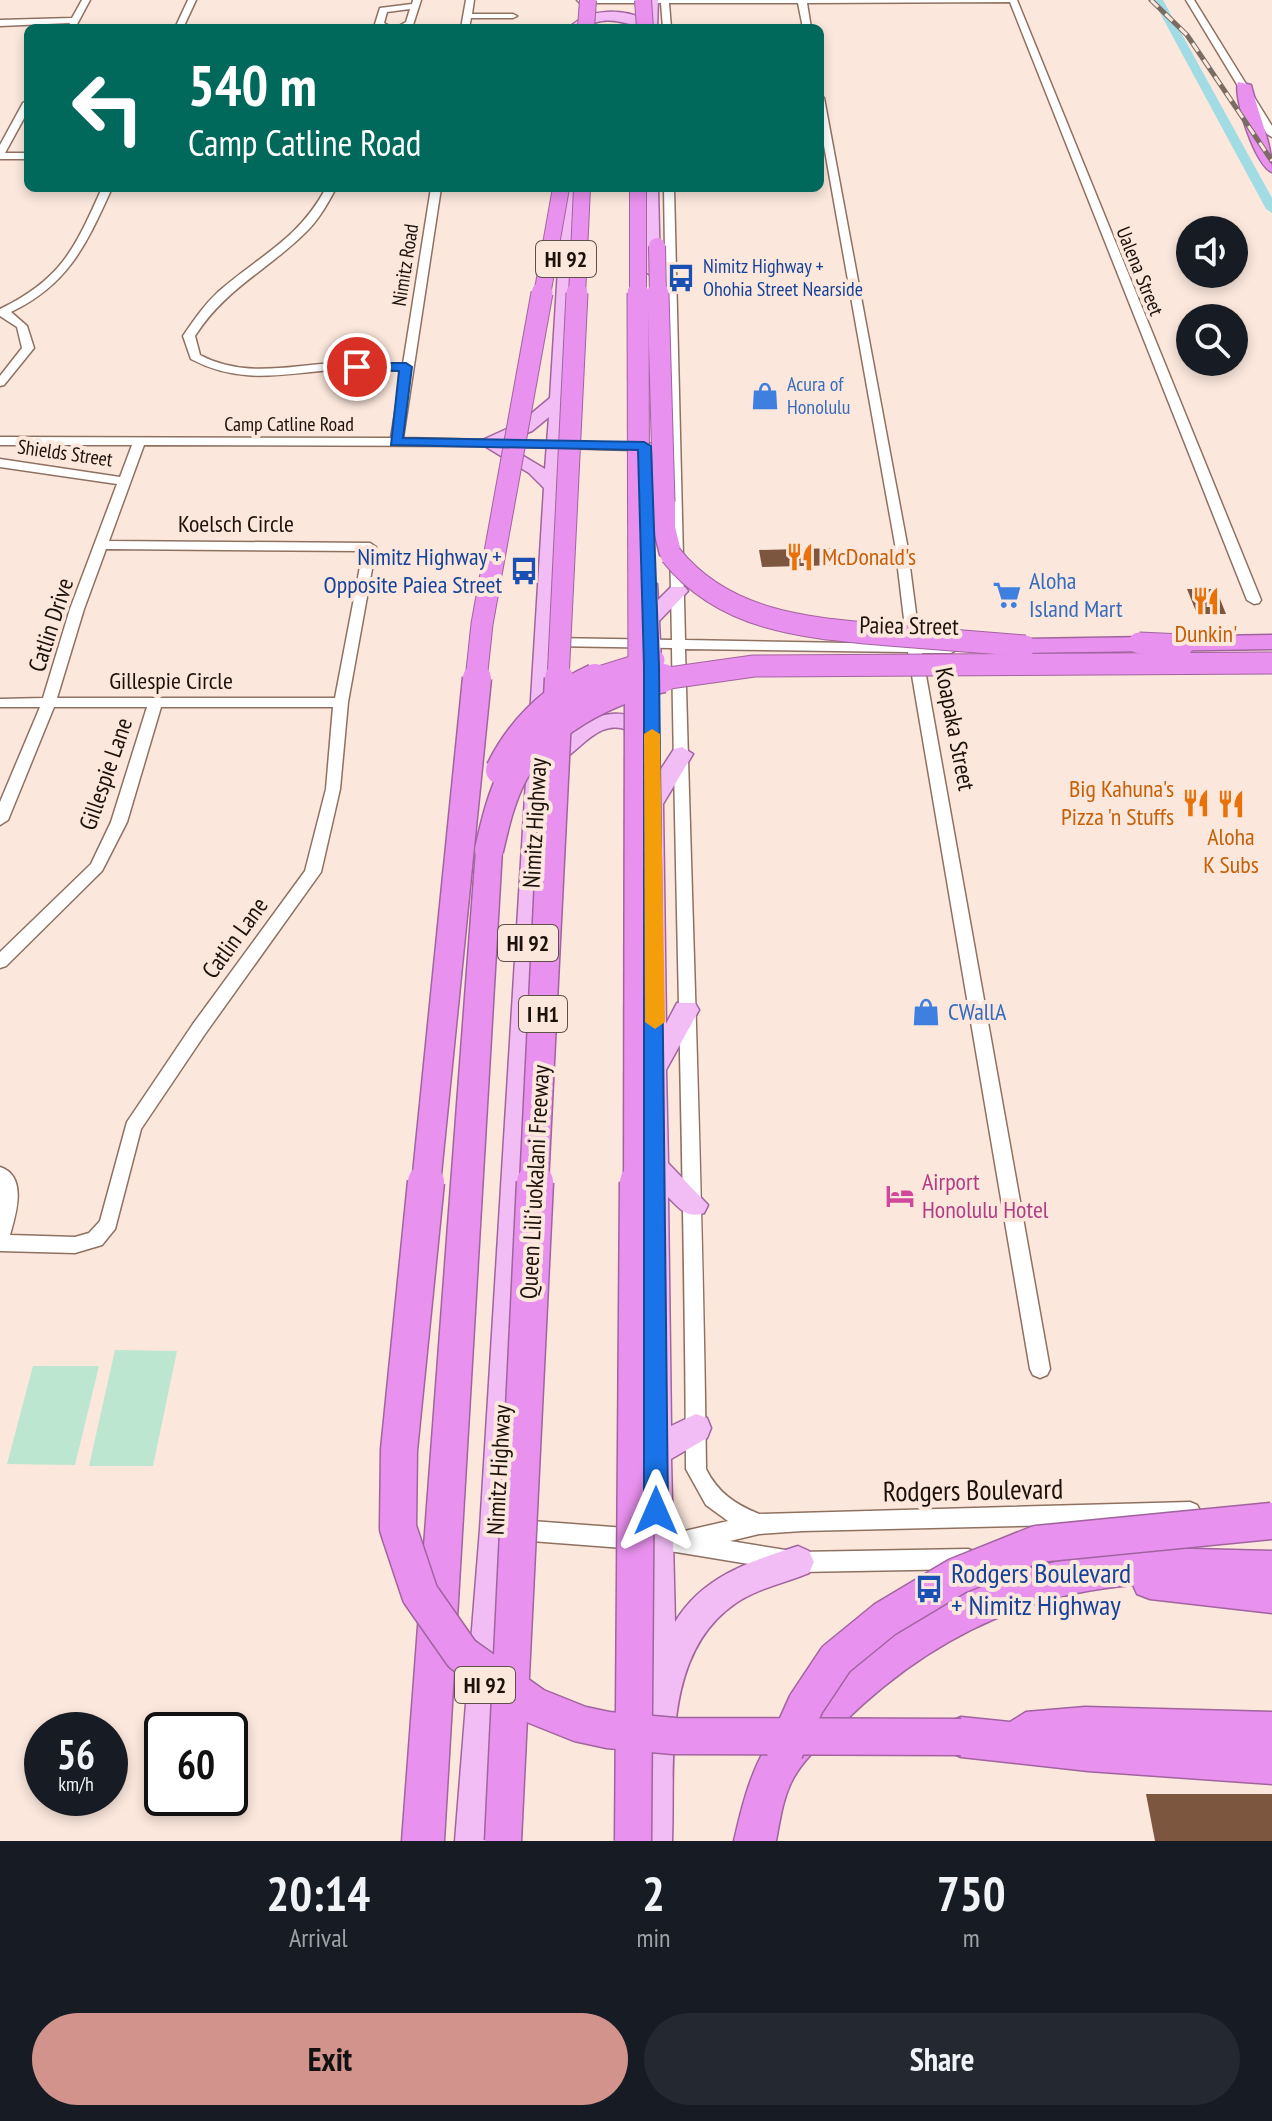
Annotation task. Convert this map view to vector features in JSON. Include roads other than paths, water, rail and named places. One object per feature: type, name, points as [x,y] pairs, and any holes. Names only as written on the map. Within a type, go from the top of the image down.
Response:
[{"type":"highway","points":[[582,24],[588,0]]},
{"type":"highway","points":[[639,24],[641,0]]},
{"type":"highway","points":[[641,0],[648,24]]},
{"type":"highway","points":[[1243,85],[1253,126],[1272,167]]},
{"type":"highway","points":[[560,192],[482,624],[399,1450],[398,1528],[420,1594],[462,1654],[535,1706],[580,1724],[674,1736],[961,1737],[1085,1727],[1272,1732]]},
{"type":"highway","name":"Queen Liliʻuokalani Freeway","points":[[503,1841],[582,192]]},
{"type":"highway","points":[[661,192],[664,527],[671,555],[681,569],[709,594],[728,604],[805,628],[1025,646]]},
{"type":"highway","points":[[633,1841],[645,201]]},
{"type":"highway","points":[[1139,643],[1192,633],[1272,629]]},
{"type":"highway","points":[[423,1841],[489,850],[496,781],[519,736],[558,698],[597,677],[688,653],[781,650],[896,652],[1139,643],[1272,646]]},
{"type":"highway","points":[[489,850],[506,794],[520,765],[541,741],[596,702],[671,675],[754,666],[1272,663]]},
{"type":"highway","points":[[755,1841],[762,1809],[806,1704],[836,1659],[885,1619],[957,1576],[1037,1544],[1272,1521]]},
{"type":"highway","points":[[783,1756],[876,1664],[941,1619],[997,1596],[1086,1573],[1184,1566],[1272,1569]]},
{"type":"highway","points":[[1086,1573],[1272,1594]]},
{"type":"highway","points":[[961,1737],[1088,1751],[1272,1764]]},
{"type":"main road","points":[[580,0],[581,24]]},
{"type":"main road","points":[[649,24],[652,0]]},
{"type":"main road","points":[[585,24],[591,19],[614,16],[645,24]]},
{"type":"main road","name":"Nimitz Highway","points":[[473,1841],[496,1529],[570,192]]},
{"type":"main road","points":[[645,201],[652,292],[645,439],[651,643],[656,1451],[666,1542],[654,1841]]},
{"type":"main road","points":[[652,292],[670,307]]},
{"type":"main road","points":[[487,442],[526,427],[560,398]]},
{"type":"main road","points":[[645,439],[674,412]]},
{"type":"main road","points":[[487,442],[535,469],[555,488]]},
{"type":"main road","points":[[649,619],[678,591]]},
{"type":"main road","points":[[538,771],[578,732],[613,721],[644,730],[652,751]]},
{"type":"main road","points":[[652,804],[682,754]]},
{"type":"main road","points":[[655,1065],[686,1010]]},
{"type":"main road","points":[[656,1169],[694,1205]]},
{"type":"main road","points":[[656,1451],[696,1428]]},
{"type":"main road","points":[[661,1689],[693,1624],[718,1592],[743,1579],[798,1562]]},
{"type":"street","points":[[0,23],[73,24],[86,0]]},
{"type":"street","points":[[181,24],[192,0]]},
{"type":"street","points":[[466,24],[470,0]]},
{"type":"street","points":[[580,0],[1012,0]]},
{"type":"street","points":[[665,0],[667,24]]},
{"type":"street","points":[[802,0],[806,24]]},
{"type":"street","name":"Ualena Street","points":[[1012,0],[1254,600]]},
{"type":"street","points":[[1190,0],[1272,134]]},
{"type":"street","points":[[379,24],[383,10],[416,3],[408,24]]},
{"type":"street","points":[[468,16],[513,16]]},
{"type":"street","points":[[24,110],[0,154],[24,156]]},
{"type":"street","name":"Koapaka Street","points":[[824,120],[901,544],[914,649],[1040,1369]]},
{"type":"street","points":[[0,383],[28,348],[22,326],[2,312],[52,283],[71,264],[105,192]]},
{"type":"street","points":[[328,192],[293,242],[225,288],[199,316],[189,336],[195,357],[216,370],[262,375],[332,367],[406,367]]},
{"type":"street","name":"Nimitz Road","points":[[396,442],[435,192]]},
{"type":"street","points":[[661,192],[670,307],[675,448],[686,1010],[694,1205],[696,1469],[706,1493],[734,1514],[759,1524]]},
{"type":"street","name":"Camp Catline Road","points":[[0,441],[558,443],[645,439],[675,448]]},
{"type":"street","name":"Catlin Drive","points":[[0,820],[49,703],[139,442]]},
{"type":"street","name":"Shields Street","points":[[0,463],[125,481]]},
{"type":"street","name":"Koelsch Circle","points":[[101,545],[370,547]]},
{"type":"street","name":"Catlin Lane","points":[[0,1241],[87,1243],[108,1224],[133,1127],[199,1029],[313,872],[333,789],[341,702],[370,547]]},
{"type":"street","name":"Paiea Street","points":[[545,642],[914,649],[1272,646]]},
{"type":"street","name":"Gillespie Circle","points":[[0,703],[341,702]]},
{"type":"street","name":"Gillespie Lane","points":[[0,962],[97,867],[119,822],[155,703]]},
{"type":"street","points":[[0,1174],[7,1181],[8,1209],[0,1241]]},
{"type":"street","name":"Rodgers Boulevard","points":[[666,1542],[759,1524],[1272,1510]]},
{"type":"street","name":"Rodgers Boulevard","points":[[496,1529],[666,1542],[798,1562],[1272,1555]]},
{"type":"waterway","points":[[1158,0],[1272,209]]},
{"type":"railway","points":[[1151,0],[1187,35],[1272,161]]},
{"type":"place","name":"Nimitz Highway + Ohohia Street Nearside","points":[[681,278]]},
{"type":"place","name":"Acura of Honolulu","points":[[765,396]]},
{"type":"place","name":"McDonald's","points":[[800,557]]},
{"type":"place","name":"Nimitz Highway + Opposite Paiea Street","points":[[524,571]]},
{"type":"place","name":"Aloha Island Mart","points":[[1007,595]]},
{"type":"place","name":"Dunkin'","points":[[1206,601]]},
{"type":"place","name":"Big Kahuna's Pizza 'n Stuffs","points":[[1196,803]]},
{"type":"place","name":"Aloha K Subs","points":[[1231,804]]},
{"type":"place","name":"CWallA","points":[[926,1012]]},
{"type":"place","name":"Airport Honolulu Hotel","points":[[900,1196]]},
{"type":"place","name":"Rodgers Boulevard + Nimitz Highway","points":[[929,1589]]}]
